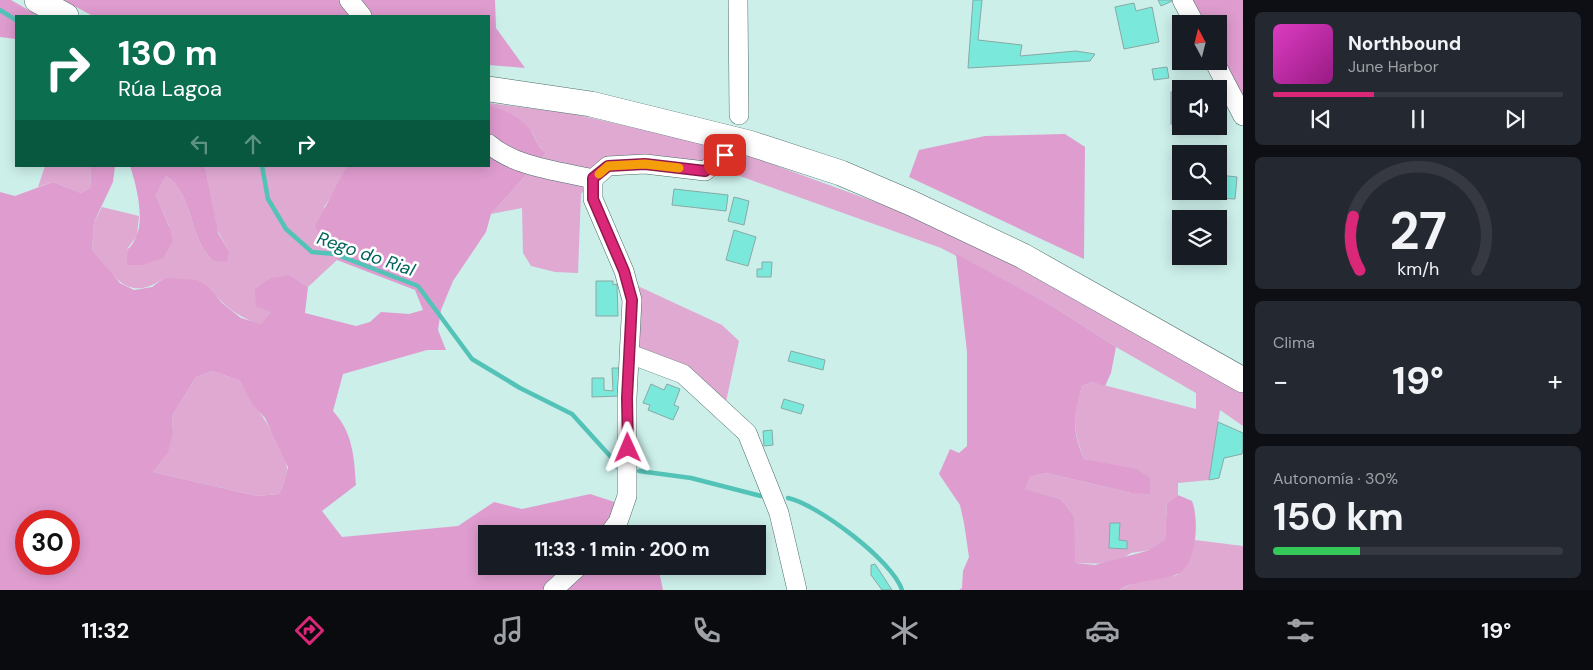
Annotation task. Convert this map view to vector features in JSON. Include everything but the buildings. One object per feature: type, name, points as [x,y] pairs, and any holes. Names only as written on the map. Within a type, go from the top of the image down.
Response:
[{"type":"main road","points":[[36,0],[64,15]]},
{"type":"main road","points":[[490,88],[591,104],[749,143],[841,173],[911,203],[1023,256],[1243,380]]},
{"type":"street","points":[[349,0],[361,15]]},
{"type":"street","points":[[738,0],[738,115]]},
{"type":"street","points":[[1182,0],[1190,15]]},
{"type":"street","points":[[1219,70],[1243,116]]},
{"type":"street","points":[[490,145],[500,154],[544,168],[593,178]]},
{"type":"street","points":[[593,178],[608,166],[645,164],[705,171],[725,155]]},
{"type":"street","points":[[593,178],[593,199],[624,271],[632,300],[627,398],[628,496],[616,525]]},
{"type":"street","points":[[630,354],[683,374],[747,433],[779,513],[797,590]]},
{"type":"street","points":[[553,590],[569,575]]},
{"type":"shaded area","points":[[0,0],[11,0],[37,15],[15,15],[15,39],[0,37]]},
{"type":"shaded area","points":[[63,0],[495,0],[496,28],[525,68],[490,65],[490,15],[91,15]]},
{"type":"shaded area","points":[[1182,0],[1243,0],[1243,116],[1223,70],[1228,70],[1228,15],[1190,15]]},
{"type":"shaded area","points":[[490,103],[574,114],[739,152],[941,226],[1003,256],[1243,392],[1243,426],[1220,410],[1209,480],[1178,483],[1178,495],[1167,503],[1165,539],[1151,550],[1131,553],[1114,564],[1074,563],[1074,516],[1061,499],[1024,489],[1030,477],[1046,473],[1131,493],[1104,464],[1084,459],[1077,439],[1075,422],[1082,386],[1092,382],[1196,409],[1196,393],[1116,347],[1054,307],[941,248],[737,175],[725,156],[705,171],[645,164],[593,179],[581,194],[578,273],[555,272],[531,266],[523,253],[522,208],[491,214],[546,153],[529,129],[499,109],[490,105]]},
{"type":"shaded area","points":[[490,105],[507,112],[524,123],[539,146],[546,153],[491,214],[486,232],[453,281],[441,310],[438,330],[446,350],[427,350],[343,374],[333,411],[340,419],[349,436],[356,485],[322,511],[342,537],[458,526],[494,502],[522,509],[590,494],[624,505],[624,525],[478,525],[478,575],[660,575],[663,590],[0,590],[0,192],[15,196],[53,182],[81,193],[91,187],[90,167],[115,167],[113,182],[94,222],[92,250],[120,283],[134,290],[152,287],[164,278],[197,280],[211,289],[222,303],[241,318],[261,324],[271,312],[256,306],[255,289],[271,278],[290,275],[308,287],[305,313],[356,326],[370,322],[381,312],[409,314],[423,310],[415,290],[337,260],[337,241],[320,238],[315,226],[346,167],[490,167]],"holes":[[[213,371],[240,381],[253,405],[265,418],[288,467],[279,494],[257,496],[153,472],[168,452],[173,433],[172,416],[196,377]]]},
{"type":"shaded area","points":[[1065,134],[1085,147],[1084,259],[909,177],[919,150],[985,136]]},
{"type":"shaded area","points":[[45,167],[90,167],[91,187],[81,193],[53,182],[38,187]]},
{"type":"shaded area","points":[[130,167],[205,167],[218,233],[229,251],[227,262],[212,260],[204,250],[184,198],[174,183],[166,176],[156,195],[173,241],[163,258],[142,265],[127,265],[128,251],[139,230],[140,211]]},
{"type":"shaded area","points":[[205,167],[347,167],[336,189],[324,207],[337,241],[337,260],[308,287],[290,275],[271,312],[261,325],[233,311],[211,289],[164,278],[141,288],[123,284],[107,269],[92,250],[94,222],[102,207],[139,216],[137,236],[127,249],[169,226],[156,195],[166,176],[174,183],[184,198],[197,235],[212,260],[229,251],[217,230]]},
{"type":"shaded area","points":[[956,254],[1054,307],[1116,347],[1111,373],[1105,386],[1092,382],[1082,386],[1075,422],[1077,439],[1084,459],[1136,469],[1150,478],[1150,494],[1131,493],[1046,473],[1030,477],[1025,489],[1061,499],[1074,516],[1075,563],[1095,565],[1150,550],[1165,539],[1167,503],[1178,495],[1192,501],[1196,519],[1195,542],[1188,563],[1183,571],[1168,577],[1126,586],[1119,590],[959,590],[962,588],[963,571],[969,557],[964,523],[960,505],[939,474],[950,449],[959,453],[967,446],[967,352]]},
{"type":"shaded area","points":[[627,281],[722,325],[739,341],[724,411],[683,374],[630,354]]},
{"type":"shaded area","points":[[213,371],[240,381],[275,437],[286,460],[287,468],[286,478],[279,494],[257,496],[153,472],[165,455],[173,433],[172,416],[196,377]]},
{"type":"shaded area","points":[[1195,540],[1243,546],[1243,590],[1119,590],[1139,581],[1177,575],[1192,550]]},
{"type":"waterway","name":"Rego do Rial","points":[[0,10],[15,19]]},
{"type":"waterway","name":"Rego do Rial","points":[[262,167],[268,199],[286,229],[312,252],[335,254],[418,286],[472,359],[520,388],[572,414],[611,457],[617,467]]},
{"type":"waterway","name":"Rego do Rial","points":[[639,471],[691,478],[761,496]]},
{"type":"waterway","name":"Rego do Rial","points":[[788,498],[801,502],[817,511],[852,535],[884,564],[896,578],[902,590]]},
{"type":"slow traffic","points":[[599,174],[608,166],[645,164],[679,168]]},
{"type":"route","points":[[628,448],[627,398],[631,350],[632,300],[624,271],[593,199],[593,178],[608,166],[645,164],[705,171],[725,155]]}]
